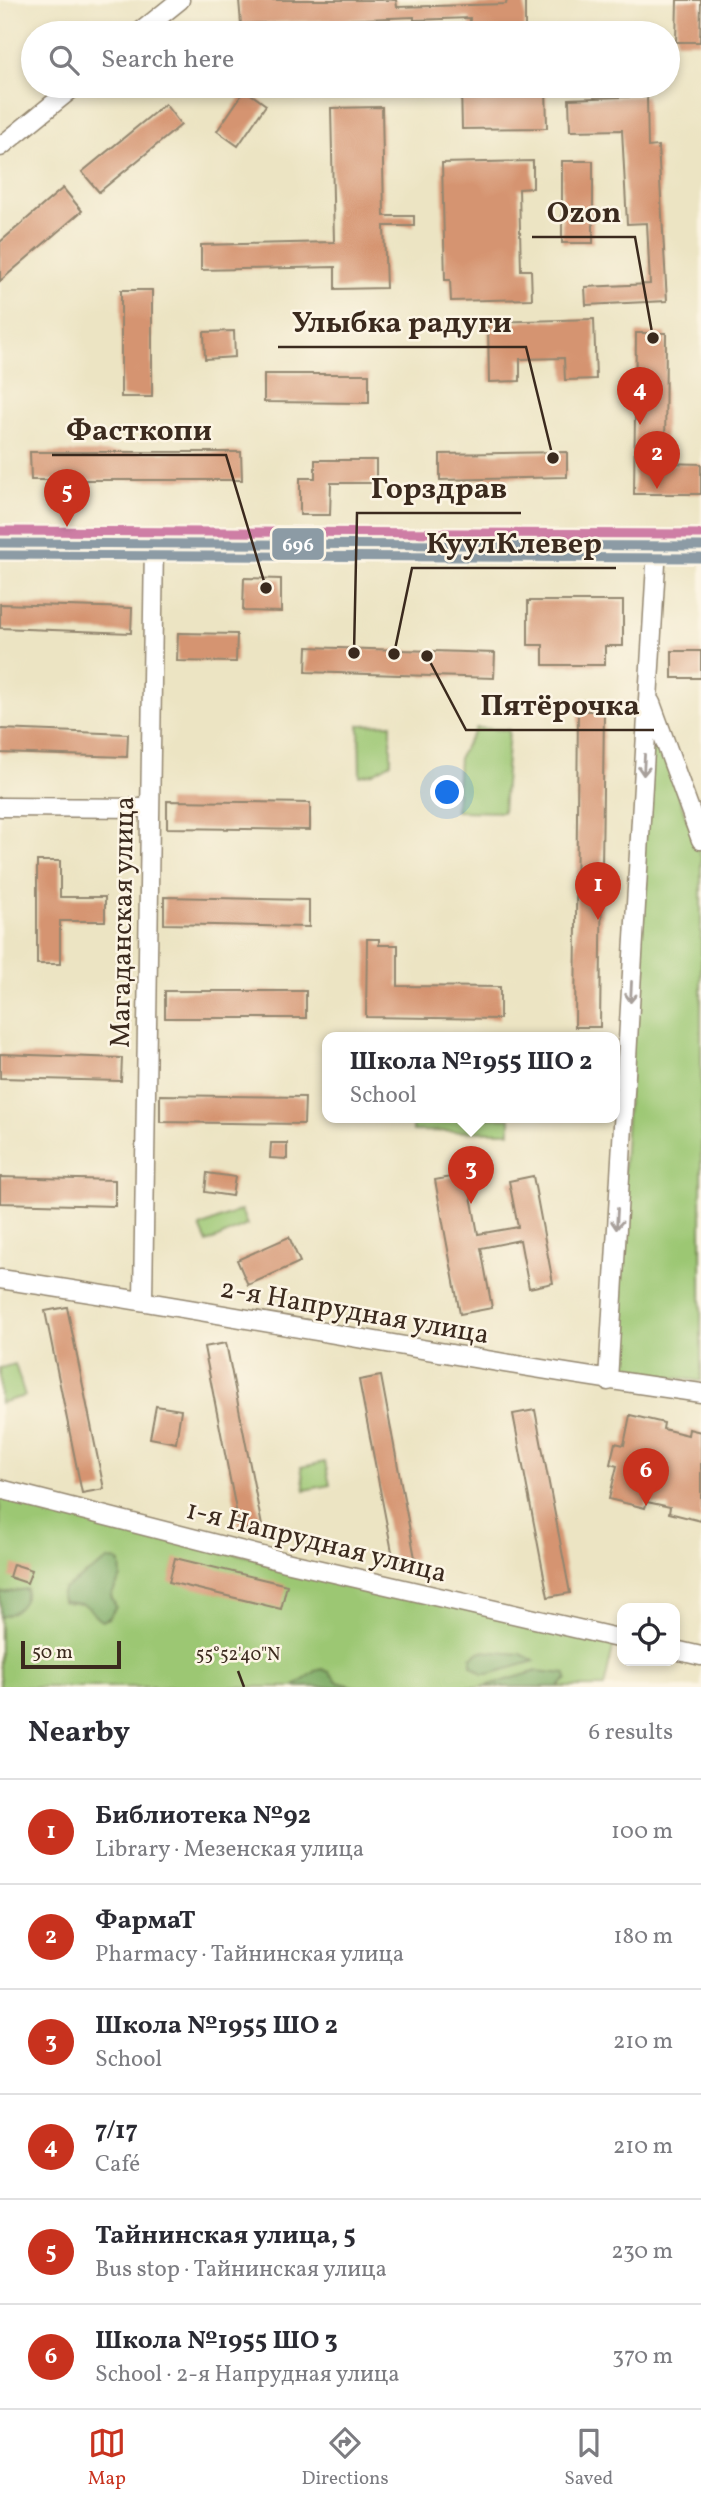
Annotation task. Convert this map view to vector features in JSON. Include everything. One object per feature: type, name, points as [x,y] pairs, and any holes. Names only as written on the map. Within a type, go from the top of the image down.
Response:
[{"type":"main road","points":[[0,543],[701,546]]},
{"type":"street","points":[[154,21],[180,0]]},
{"type":"street","points":[[0,147],[60,98]]},
{"type":"street","name":"Магаданская улица","points":[[143,1300],[154,544]]},
{"type":"street","points":[[608,1381],[657,547]]},
{"type":"street","points":[[648,697],[701,840]]},
{"type":"street","points":[[0,807],[149,808]]},
{"type":"street","name":"2-я Напрудная улица","points":[[0,1279],[143,1300],[608,1381],[701,1393]]},
{"type":"street","name":"1-я Напрудная улица","points":[[0,1489],[303,1566],[617,1638]]},
{"type":"street","points":[[680,1651],[701,1656]]},
{"type":"green space","points":[[650,718],[701,857],[701,1381],[612,1371]]},
{"type":"green space","points":[[391,724],[391,763],[373,773],[360,776],[359,725]]},
{"type":"green space","points":[[476,728],[509,730],[503,812],[456,811],[459,757]]},
{"type":"green space","points":[[413,1123],[510,1123],[510,1132],[413,1131]]},
{"type":"green space","points":[[241,1210],[247,1225],[207,1243],[200,1227]]},
{"type":"green space","points":[[15,1364],[25,1396],[0,1403],[0,1368]]},
{"type":"green space","points":[[325,1462],[330,1485],[305,1490],[301,1467]]},
{"type":"green space","points":[[0,1497],[614,1644],[604,1687],[0,1687]]},
{"type":"green space","points":[[115,1559],[120,1563],[121,1577],[111,1596],[116,1607],[109,1618],[102,1621],[86,1606],[62,1601],[64,1589],[108,1560]]},
{"type":"green space","points":[[27,1589],[18,1608],[0,1617],[0,1593]]},
{"type":"green space","points":[[481,1651],[521,1654],[535,1661],[482,1674],[471,1665],[471,1658]]},
{"type":"green space","points":[[322,1669],[338,1682],[356,1687],[294,1687]]},
{"type":"green space","points":[[537,1671],[566,1674],[567,1679],[558,1687],[482,1687]]},
{"type":"building","points":[[239,0],[396,0],[397,7],[506,4],[507,0],[525,0],[525,21],[470,21],[470,18],[414,20],[414,17],[241,21]]},
{"type":"building","points":[[677,0],[701,0],[700,42],[680,42],[680,21],[676,21]]},
{"type":"building","points":[[240,98],[256,98],[266,105],[238,146],[217,131]]},
{"type":"building","points":[[461,98],[546,98],[547,128],[462,129]]},
{"type":"building","points":[[647,98],[648,147],[658,146],[667,301],[586,305],[585,287],[650,284],[647,223],[627,224],[622,130],[570,131],[569,99]]},
{"type":"building","points":[[165,104],[181,125],[99,192],[82,172]]},
{"type":"building","points":[[382,107],[384,216],[414,216],[414,226],[384,226],[386,288],[335,289],[335,267],[201,270],[201,245],[334,242],[331,108]]},
{"type":"building","points":[[533,161],[533,188],[519,189],[521,270],[531,270],[532,299],[451,301],[450,280],[445,280],[442,163]]},
{"type":"building","points":[[562,161],[593,161],[593,243],[562,243]]},
{"type":"building","points":[[63,188],[82,211],[0,281],[0,242]]},
{"type":"building","points":[[121,290],[152,290],[152,397],[121,397]]},
{"type":"building","points":[[594,319],[596,379],[565,380],[564,358],[520,359],[520,381],[489,382],[488,322]]},
{"type":"building","points":[[234,331],[235,357],[205,359],[204,332]]},
{"type":"building","points":[[636,333],[666,333],[665,463],[701,464],[701,494],[634,494]]},
{"type":"building","points":[[264,374],[369,374],[369,403],[264,402]]},
{"type":"building","points":[[30,452],[241,452],[242,480],[31,480]]},
{"type":"building","points":[[567,452],[567,477],[440,480],[440,454]]},
{"type":"building","points":[[315,460],[376,460],[376,483],[331,483],[330,515],[300,515],[300,478],[315,478]]},
{"type":"building","points":[[244,578],[281,579],[281,612],[243,611]]},
{"type":"building","points":[[528,601],[623,601],[623,646],[605,646],[605,665],[543,665],[543,645],[528,645]]},
{"type":"building","points":[[0,604],[132,608],[131,633],[0,628]]},
{"type":"building","points":[[178,633],[237,634],[236,662],[177,661]]},
{"type":"building","points":[[307,647],[495,653],[494,678],[306,672]]},
{"type":"building","points":[[672,651],[701,651],[701,678],[672,678]]},
{"type":"building","points":[[578,711],[604,711],[600,1027],[575,1027]]},
{"type":"building","points":[[0,729],[128,734],[127,757],[0,753]]},
{"type":"building","points":[[167,801],[310,803],[310,830],[167,828]]},
{"type":"building","points":[[37,861],[60,861],[60,897],[105,897],[105,921],[60,921],[60,964],[37,964]]},
{"type":"building","points":[[164,897],[309,900],[309,927],[164,924]]},
{"type":"building","points":[[367,939],[379,939],[379,945],[398,945],[398,986],[500,987],[500,1019],[366,1017]]},
{"type":"building","points":[[165,991],[306,991],[306,1018],[165,1018]]},
{"type":"building","points":[[0,1054],[122,1058],[121,1081],[0,1078]]},
{"type":"building","points":[[160,1095],[305,1097],[304,1124],[160,1122]]},
{"type":"building","points":[[271,1143],[287,1143],[287,1159],[270,1158]]},
{"type":"building","points":[[207,1173],[235,1177],[232,1196],[205,1192]]},
{"type":"building","points":[[467,1174],[478,1234],[518,1227],[509,1181],[533,1176],[553,1283],[529,1288],[520,1240],[481,1248],[492,1308],[460,1314],[435,1180]]},
{"type":"building","points":[[0,1177],[115,1180],[115,1206],[0,1203]]},
{"type":"building","points":[[289,1237],[300,1262],[248,1285],[237,1260]]},
{"type":"building","points":[[67,1307],[104,1489],[82,1493],[45,1311]]},
{"type":"building","points":[[226,1343],[262,1526],[240,1530],[204,1347]]},
{"type":"building","points":[[381,1376],[415,1558],[394,1562],[359,1380]]},
{"type":"building","points":[[156,1406],[181,1410],[176,1443],[150,1438]]},
{"type":"building","points":[[535,1410],[570,1593],[548,1597],[513,1414]]},
{"type":"building","points":[[630,1415],[664,1423],[663,1429],[688,1435],[689,1429],[701,1432],[701,1521],[669,1513],[670,1507],[647,1502],[645,1508],[609,1499],[617,1466],[610,1464],[615,1443],[624,1445]]},
{"type":"building","points":[[175,1558],[287,1585],[281,1609],[169,1582]]},
{"type":"building","points":[[13,1564],[32,1570],[27,1583],[9,1577]]},
{"type":"transit line","points":[[0,531],[701,534]]},
{"type":"transit line","name":"696","points":[[0,543],[701,546]]},
{"type":"transit line","points":[[0,555],[701,558]]},
{"type":"place","name":"Ozon","points":[[653,338]]},
{"type":"place","name":"7/17","points":[[640,425]]},
{"type":"place","name":"Улыбка радуги","points":[[553,458]]},
{"type":"place","name":"ФармаТ","points":[[657,489]]},
{"type":"place","name":"Тайнинская улица, 5","points":[[67,527]]},
{"type":"place","name":"Фасткопи","points":[[266,588]]},
{"type":"place","name":"Горздрав","points":[[354,653]]},
{"type":"place","name":"КуулКлевер","points":[[394,654]]},
{"type":"place","name":"Пятёрочка","points":[[427,656]]},
{"type":"place","name":"Библиотека №92","points":[[598,920]]},
{"type":"place","name":"Школа №1955 ШО 2","points":[[471,1204]]},
{"type":"place","name":"Школа №1955 ШО 3","points":[[646,1506]]}]
